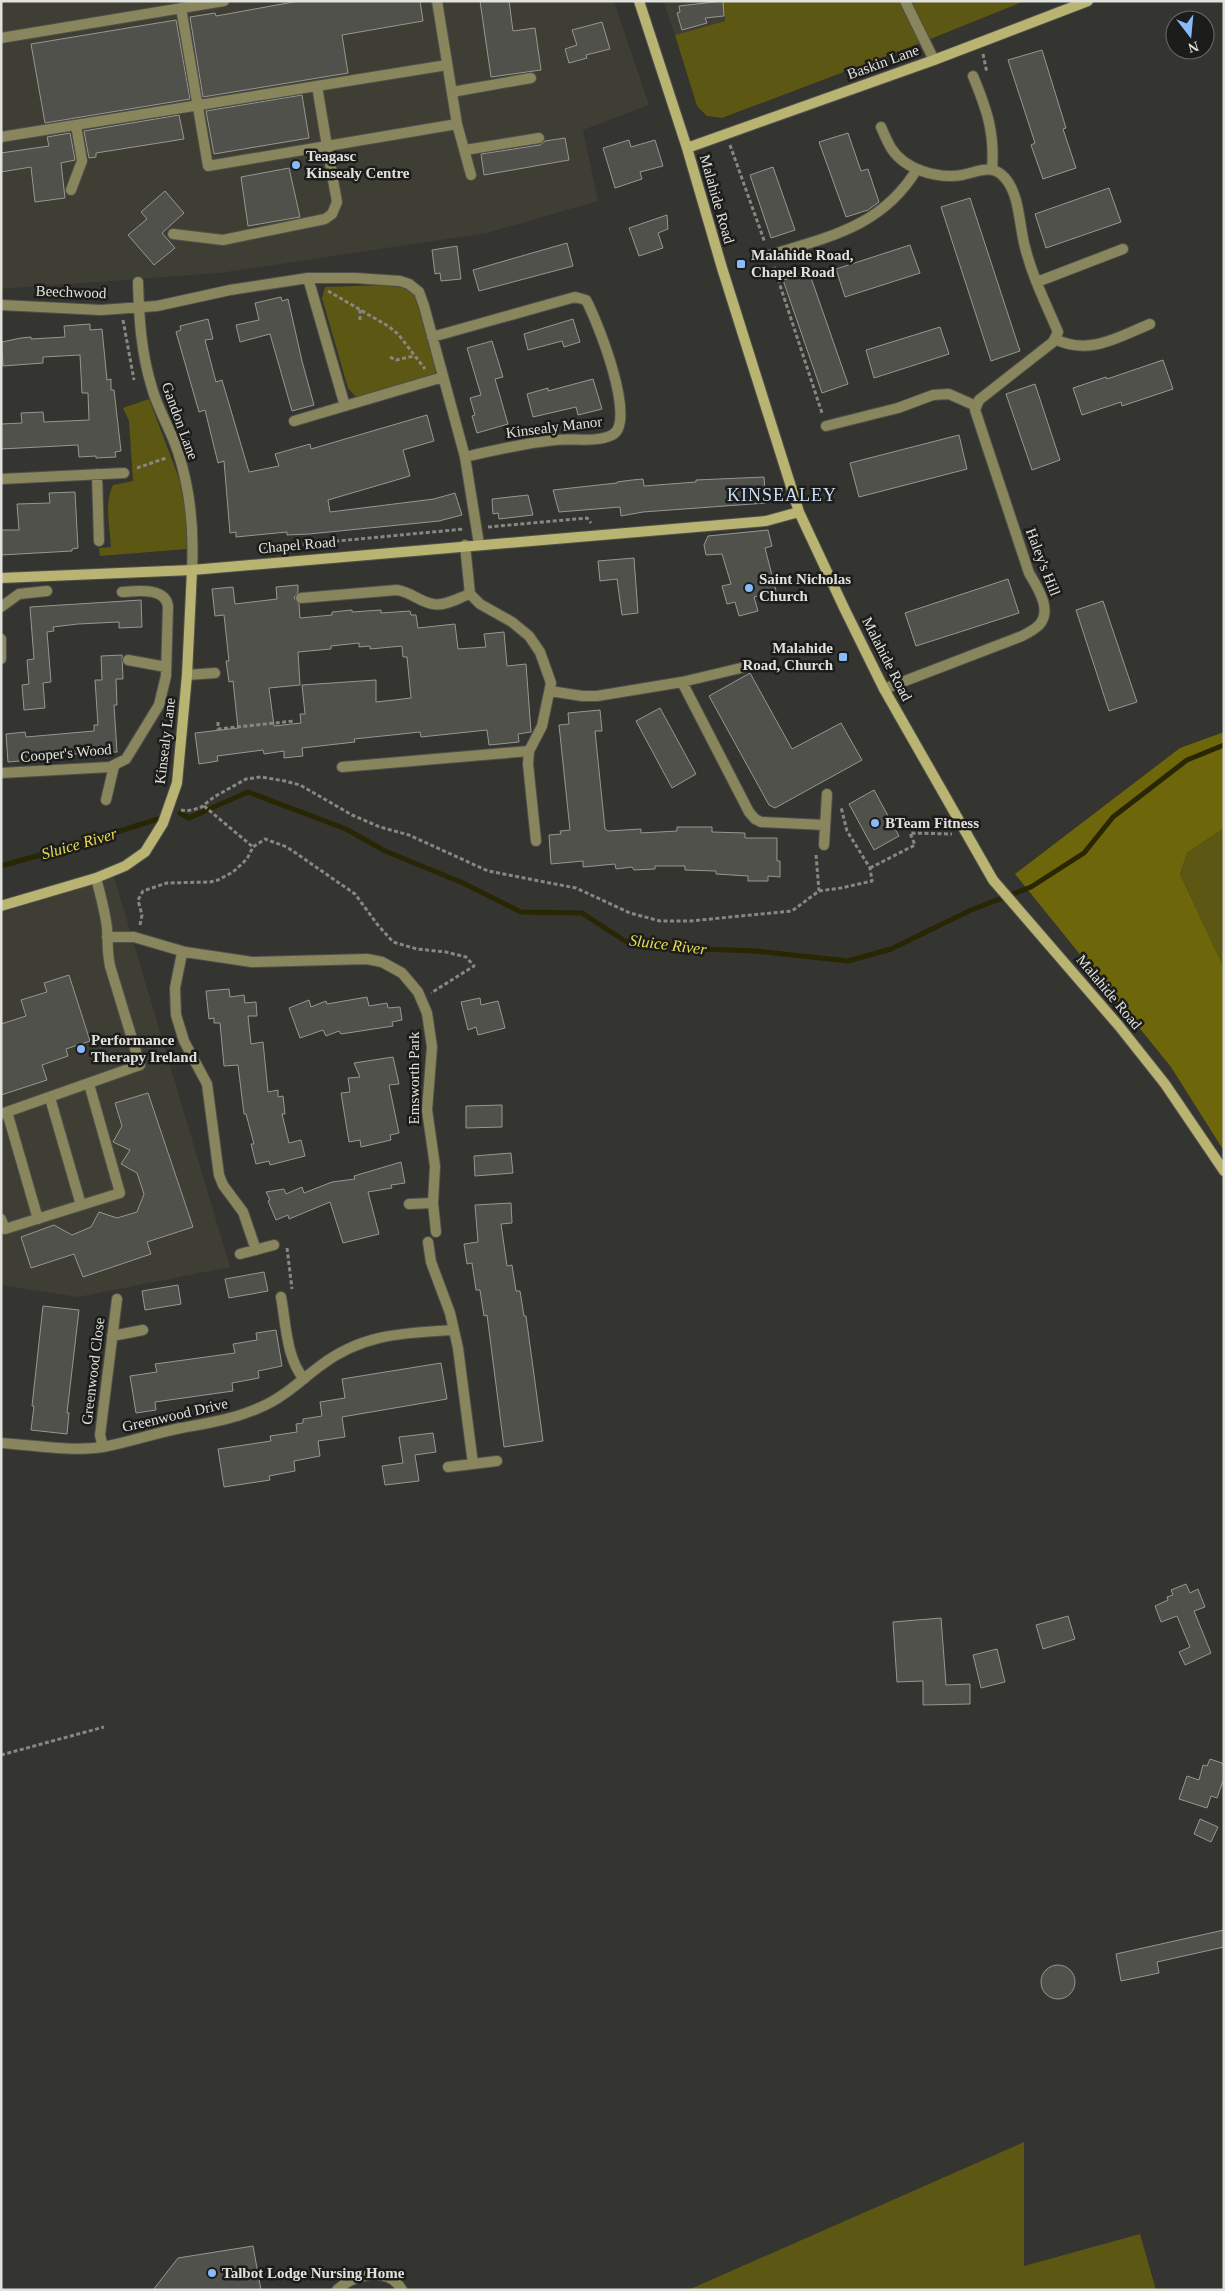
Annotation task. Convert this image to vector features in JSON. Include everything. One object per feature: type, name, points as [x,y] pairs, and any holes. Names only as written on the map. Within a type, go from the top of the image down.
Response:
[{"type":"street","points":[[1,38],[224,1]]},
{"type":"street","points":[[437,1],[457,124],[471,174]]},
{"type":"street","name":"Malahide Road","points":[[639,1],[687,148],[722,268],[799,512],[884,689],[993,880],[1119,1026],[1165,1084],[1224,1171]]},
{"type":"street","points":[[905,1],[934,60]]},
{"type":"street","name":"Baskin Lane","points":[[687,148],[934,60],[1088,1]]},
{"type":"street","points":[[181,8],[208,166],[457,124]]},
{"type":"street","points":[[1,137],[447,64]]},
{"type":"street","points":[[974,76],[987,110],[994,151],[992,170]]},
{"type":"street","points":[[452,92],[531,78]]},
{"type":"street","points":[[173,234],[224,240],[325,219],[332,214],[337,202],[317,86]]},
{"type":"street","points":[[71,190],[82,161],[76,125]]},
{"type":"street","points":[[826,426],[898,408],[933,395],[949,394],[976,406],[979,400],[996,385],[1041,353],[1056,339],[1058,332],[1037,282],[1025,247],[1015,200],[1005,178],[992,170],[985,169],[962,175],[943,176],[918,168],[907,163],[892,149],[881,127]]},
{"type":"street","points":[[465,150],[539,138]]},
{"type":"street","points":[[770,255],[825,238],[866,222],[888,205],[906,187],[918,168]]},
{"type":"street","points":[[1037,282],[1123,249]]},
{"type":"street","points":[[139,306],[157,306],[230,290],[355,278],[400,281],[409,284],[419,292],[465,457],[479,544]]},
{"type":"street","name":"Gandon Lane","points":[[138,282],[140,332],[152,390],[179,454],[186,488],[191,520],[192,570]]},
{"type":"street","points":[[310,283],[345,406]]},
{"type":"street","name":"Kinsealy Manor","points":[[432,337],[575,298],[586,300],[593,312],[617,386],[622,408],[620,427],[613,435],[602,438],[557,440],[517,445],[465,457]]},
{"type":"street","name":"Beechwood","points":[[1,304],[101,310],[139,306]]},
{"type":"street","points":[[1056,339],[1068,345],[1079,347],[1091,346],[1150,324]]},
{"type":"street","points":[[294,421],[443,377]]},
{"type":"street","name":"Haley's Hill","points":[[884,689],[1022,636],[1040,624],[1045,612],[1041,593],[1029,573],[987,453],[974,410],[976,406]]},
{"type":"street","points":[[1,479],[124,473]]},
{"type":"street","points":[[97,474],[99,541]]},
{"type":"street","name":"Chapel Road","points":[[1,578],[192,570],[465,545],[766,521],[799,512]]},
{"type":"street","points":[[465,545],[470,594],[480,604],[512,622],[529,636],[540,652],[551,683],[542,726],[529,751],[528,764],[536,841]]},
{"type":"street","name":"Kinsealy Lane","points":[[1,906],[96,878],[125,866],[145,852],[163,823],[177,783],[188,675],[192,570]]},
{"type":"street","points":[[301,598],[397,590],[407,591],[431,604],[437,605],[470,594]]},
{"type":"street","points":[[1,607],[19,594],[47,591]]},
{"type":"street","name":"Cooper's Wood","points":[[1,773],[114,766],[126,759],[158,705],[166,667],[167,601],[158,593],[122,592]]},
{"type":"street","points":[[1,639],[1,660]]},
{"type":"street","points":[[128,660],[166,667]]},
{"type":"street","points":[[550,691],[582,696],[597,696],[682,682],[745,667]]},
{"type":"street","points":[[188,675],[215,673]]},
{"type":"street","points":[[682,682],[749,812],[755,819],[761,822],[825,825]]},
{"type":"street","points":[[342,767],[529,751]]},
{"type":"street","points":[[106,800],[114,766]]},
{"type":"street","points":[[824,845],[827,794]]},
{"type":"street","points":[[38,1219],[4,1113],[140,1065],[110,966],[106,947],[107,937],[103,906],[96,878]]},
{"type":"street","name":"Emsworth Park","points":[[107,937],[138,938],[185,952],[252,962],[367,959],[382,962],[402,973],[413,984],[422,999],[431,1035],[427,1110],[435,1166],[433,1203],[436,1232]]},
{"type":"street","points":[[185,952],[182,953],[176,982],[176,1015],[184,1041],[206,1084],[219,1175],[223,1185],[243,1212],[256,1250]]},
{"type":"street","points":[[1,1219],[5,1230],[120,1193],[89,1084]]},
{"type":"street","points":[[50,1098],[81,1205]]},
{"type":"street","points":[[409,1204],[433,1203]]},
{"type":"street","points":[[428,1242],[431,1262],[450,1313],[458,1348],[472,1464]]},
{"type":"street","points":[[240,1254],[274,1245]]},
{"type":"street","points":[[281,1297],[292,1357],[296,1370],[304,1379]]},
{"type":"street","name":"Greenwood Close","points":[[103,1447],[100,1434],[117,1299]]},
{"type":"street","points":[[112,1336],[143,1330]]},
{"type":"street","name":"Greenwood Drive","points":[[1,1442],[81,1448],[103,1447],[179,1428],[219,1423],[262,1407],[304,1379],[320,1365],[351,1346],[378,1337],[402,1333],[453,1330]]},
{"type":"street","points":[[448,1467],[497,1461]]},
{"type":"street","points":[[337,2290],[344,2283],[366,2276],[382,2275],[398,2282],[402,2290]]},
{"type":"path","points":[[726,134],[770,255],[826,426]]},
{"type":"path","points":[[310,283],[324,288],[398,334],[432,380]]},
{"type":"path","points":[[360,310],[360,320]]},
{"type":"path","name":"Gandon Lane","points":[[123,319],[131,371],[136,385]]},
{"type":"path","points":[[390,357],[396,360],[414,356]]},
{"type":"path","name":"Gandon Lane","points":[[162,450],[168,464]]},
{"type":"path","points":[[124,473],[166,458]]},
{"type":"path","points":[[484,527],[587,518],[595,535]]},
{"type":"path","name":"Chapel Road","points":[[263,548],[470,528]]},
{"type":"path","points":[[218,722],[218,729],[294,721]]},
{"type":"path","points":[[170,807],[186,811],[200,808],[246,779],[261,777],[285,781],[300,785],[352,815],[380,827],[409,835],[488,871],[576,888],[630,913],[660,921],[690,921],[792,911],[819,891],[872,881],[870,868],[847,831],[837,795],[827,794]]},
{"type":"path","points":[[204,806],[252,847]]},
{"type":"path","points":[[870,868],[915,845],[910,833],[966,834]]},
{"type":"path","points":[[138,938],[142,915],[138,900],[143,891],[167,883],[210,882],[218,880],[233,872],[247,860],[252,847],[265,839],[287,847],[355,894],[377,924],[394,942],[416,949],[446,952],[466,957],[474,966],[422,999]]},
{"type":"path","points":[[819,891],[815,856],[824,845]]},
{"type":"path","points":[[1,1755],[104,1727]]},
{"type":"shaded area","name":"Teagasc Kinsealy Centre","points":[[1,1],[614,1],[649,105],[583,130],[598,201],[487,233],[220,273],[1,289]]},
{"type":"shaded area","points":[[663,1],[723,1],[725,21],[675,35]]},
{"type":"shaded area","points":[[723,1],[1025,1],[923,42],[722,118],[707,116],[697,106],[675,35],[725,21]]},
{"type":"shaded area","points":[[384,285],[407,288],[414,294],[437,368],[434,375],[362,398],[356,397],[348,388],[322,298],[325,287]]},
{"type":"shaded area","points":[[149,399],[180,481],[186,514],[187,549],[100,556],[99,548],[111,547],[108,507],[113,485],[133,481],[129,421],[123,408]]},
{"type":"shaded area","points":[[1224,732],[1224,828],[1187,853],[1180,874],[1224,968],[1224,1151],[1171,1067],[1015,874],[1180,748]]},
{"type":"shaded area","points":[[1224,828],[1224,968],[1180,874],[1187,853]]},
{"type":"shaded area","points":[[114,877],[230,1267],[78,1297],[1,1285],[1,913]]},
{"type":"shaded area","points":[[1024,2142],[1024,2266],[1140,2234],[1156,2290],[688,2290]]},
{"type":"building","points":[[299,1],[420,1],[423,21],[342,35],[348,73],[203,97],[190,17],[215,13],[216,16]]},
{"type":"building","points":[[480,1],[509,1],[513,31],[535,28],[541,70],[491,77]]},
{"type":"building","points":[[723,1],[724,16],[705,18],[707,23],[682,30],[677,13],[680,12],[679,6]]},
{"type":"building","points":[[176,20],[190,99],[45,123],[31,44]]},
{"type":"building","points":[[602,22],[610,49],[586,55],[587,58],[569,63],[565,49],[577,45],[572,30]]},
{"type":"building","points":[[1042,50],[1066,128],[1063,129],[1076,168],[1043,179],[1031,145],[1035,143],[1008,60]]},
{"type":"building","points":[[302,95],[309,138],[214,154],[206,111]]},
{"type":"building","points":[[179,115],[184,139],[96,153],[96,157],[89,158],[84,131]]},
{"type":"building","points":[[70,133],[75,160],[61,163],[65,198],[35,202],[31,167],[1,172],[1,153],[49,146],[47,137]]},
{"type":"building","points":[[848,133],[861,171],[868,169],[879,202],[868,210],[846,217],[819,142]]},
{"type":"building","points":[[565,138],[569,160],[484,175],[481,154],[540,145],[545,141]]},
{"type":"building","points":[[629,140],[631,147],[655,140],[663,166],[640,172],[642,179],[615,188],[603,148]]},
{"type":"building","points":[[773,167],[795,230],[771,238],[750,175]]},
{"type":"building","points":[[289,168],[300,217],[248,226],[241,177]]},
{"type":"building","points":[[1109,188],[1121,222],[1046,248],[1035,214]]},
{"type":"building","points":[[165,191],[184,213],[162,233],[175,248],[154,265],[128,235],[147,219],[141,212]]},
{"type":"building","points":[[970,198],[1020,351],[991,361],[941,207]]},
{"type":"building","points":[[667,215],[668,229],[658,233],[663,248],[639,256],[629,228]]},
{"type":"building","points":[[567,243],[573,266],[479,291],[473,270]]},
{"type":"building","points":[[910,245],[920,273],[845,297],[836,269]]},
{"type":"building","points":[[457,246],[461,279],[441,281],[440,273],[435,274],[432,250]]},
{"type":"building","points":[[809,272],[848,384],[822,393],[783,280]]},
{"type":"building","points":[[281,297],[282,301],[288,299],[314,405],[292,411],[270,334],[240,342],[236,325],[259,320],[255,303]]},
{"type":"building","points":[[208,319],[213,339],[205,340],[216,382],[222,380],[249,472],[279,466],[275,454],[310,444],[311,449],[427,415],[434,441],[403,450],[410,476],[328,500],[330,512],[434,499],[455,493],[462,515],[439,521],[309,534],[287,535],[287,532],[236,537],[236,532],[230,533],[224,461],[218,463],[205,410],[199,412],[176,332],[181,330],[180,326]]},
{"type":"building","points":[[573,319],[580,342],[564,347],[562,341],[528,350],[524,334]]},
{"type":"building","points":[[90,324],[90,330],[102,329],[107,380],[111,379],[111,390],[114,390],[121,451],[115,452],[116,457],[96,458],[96,456],[79,457],[78,445],[1,449],[1,424],[22,423],[21,413],[43,412],[44,422],[89,420],[88,393],[82,393],[80,355],[43,357],[43,363],[3,366],[2,342],[31,337],[31,339],[65,337],[64,326]]},
{"type":"building","points":[[940,327],[949,354],[874,378],[866,350]]},
{"type":"building","points":[[492,341],[503,377],[495,379],[508,424],[477,433],[472,416],[475,415],[470,398],[481,395],[467,348]]},
{"type":"building","points":[[1163,360],[1173,389],[1122,406],[1121,402],[1082,415],[1073,388],[1106,377],[1107,379]]},
{"type":"building","points":[[593,379],[602,409],[578,415],[576,407],[533,417],[527,394],[548,388],[548,391]]},
{"type":"building","points":[[1035,384],[1060,460],[1032,470],[1006,394]]},
{"type":"building","points":[[959,435],[967,469],[859,497],[850,463]]},
{"type":"building","points":[[764,477],[766,503],[643,512],[621,516],[620,507],[559,512],[553,490],[643,479],[644,486],[696,482],[696,480]]},
{"type":"building","points":[[75,492],[78,548],[72,549],[72,551],[1,555],[1,530],[19,530],[17,504],[50,503],[49,493]]},
{"type":"building","points":[[528,495],[533,515],[499,519],[498,513],[493,514],[492,499]]},
{"type":"building","points":[[768,530],[772,546],[765,548],[776,591],[754,597],[758,611],[739,616],[735,602],[727,604],[722,586],[731,584],[722,554],[706,555],[704,545],[708,536]]},
{"type":"building","points":[[634,558],[638,613],[622,615],[617,579],[600,581],[598,561]]},
{"type":"building","points":[[1008,579],[1019,613],[916,646],[905,613]]},
{"type":"building","points":[[298,585],[298,592],[294,598],[299,604],[300,618],[332,615],[332,612],[352,610],[352,612],[381,610],[381,613],[410,611],[411,615],[416,615],[418,628],[455,624],[458,649],[486,647],[484,634],[504,632],[507,666],[526,664],[531,732],[518,734],[519,742],[489,745],[487,730],[421,737],[420,732],[354,739],[355,742],[302,748],[303,756],[284,758],[284,751],[264,754],[263,750],[217,756],[218,761],[199,764],[195,733],[238,728],[233,681],[229,682],[226,661],[229,661],[224,615],[215,616],[212,589],[233,587],[235,604],[277,599],[276,587]],"holes":[[[359,643],[359,647],[370,646],[370,649],[402,646],[403,657],[407,657],[411,698],[376,702],[376,680],[302,685],[305,714],[300,714],[301,723],[274,726],[269,688],[300,685],[298,652],[331,649],[331,646]]]},
{"type":"building","points":[[141,600],[142,627],[119,628],[119,622],[78,624],[53,627],[54,631],[47,632],[51,682],[43,683],[45,708],[24,710],[22,685],[29,684],[27,660],[34,659],[30,607]]},
{"type":"building","points":[[1103,601],[1137,702],[1109,711],[1076,610]]},
{"type":"building","points":[[122,655],[123,679],[116,679],[117,705],[114,705],[117,752],[54,755],[54,758],[8,762],[6,734],[25,732],[26,737],[94,731],[94,725],[98,725],[95,680],[102,680],[101,656]]},
{"type":"building","points":[[750,673],[792,749],[841,723],[862,760],[775,808],[769,805],[709,696]]},
{"type":"building","points":[[660,708],[696,774],[672,788],[636,721]]},
{"type":"building","points":[[600,710],[602,731],[595,731],[605,829],[608,831],[641,829],[641,833],[677,831],[677,827],[712,827],[712,832],[745,833],[745,838],[777,838],[777,861],[780,861],[780,877],[768,876],[768,881],[748,881],[748,876],[716,874],[716,871],[685,870],[685,866],[655,866],[655,869],[634,870],[632,867],[616,869],[615,864],[583,867],[583,861],[551,864],[549,835],[561,834],[560,831],[570,830],[559,725],[569,724],[568,713]]},
{"type":"building","points":[[874,790],[899,836],[874,850],[849,804]]},
{"type":"building","points":[[69,975],[90,1041],[66,1049],[68,1056],[42,1065],[47,1080],[1,1095],[1,1024],[26,1016],[21,1000],[47,992],[44,983]]},
{"type":"building","points":[[229,989],[230,997],[244,995],[245,1003],[256,1002],[257,1016],[248,1016],[251,1044],[263,1042],[268,1092],[278,1090],[278,1097],[283,1096],[285,1114],[282,1114],[289,1143],[301,1140],[305,1156],[270,1165],[269,1161],[256,1164],[251,1144],[254,1144],[246,1114],[244,1114],[238,1065],[224,1066],[220,1023],[214,1023],[214,1018],[209,1019],[206,991]]},
{"type":"building","points":[[367,997],[369,1006],[387,1003],[388,1008],[400,1007],[402,1020],[392,1022],[393,1026],[341,1034],[339,1031],[326,1036],[323,1030],[300,1038],[289,1008],[309,1000],[311,1007],[326,1001],[327,1004]]},
{"type":"building","points":[[480,998],[481,1005],[498,1001],[505,1028],[478,1035],[476,1027],[468,1030],[461,1002]]},
{"type":"building","points":[[393,1057],[399,1084],[389,1085],[399,1133],[390,1135],[391,1140],[361,1147],[360,1140],[349,1142],[341,1093],[350,1092],[348,1078],[360,1077],[354,1063]]},
{"type":"building","points":[[148,1093],[193,1227],[147,1242],[151,1254],[83,1277],[74,1254],[31,1268],[21,1237],[54,1225],[72,1235],[91,1227],[99,1212],[117,1218],[137,1212],[144,1194],[137,1173],[121,1164],[130,1150],[113,1142],[122,1126],[115,1103]]},
{"type":"building","points":[[502,1105],[502,1127],[466,1128],[466,1106]]},
{"type":"building","points":[[511,1153],[513,1173],[475,1176],[474,1156]]},
{"type":"building","points":[[401,1162],[405,1183],[391,1185],[392,1188],[368,1192],[379,1234],[343,1243],[330,1202],[289,1219],[288,1215],[276,1220],[268,1201],[270,1200],[266,1192],[284,1189],[286,1194],[302,1187],[304,1193],[332,1182],[355,1179],[354,1176]]},
{"type":"building","points":[[511,1203],[512,1223],[501,1224],[507,1266],[512,1265],[516,1291],[520,1291],[524,1316],[526,1316],[543,1441],[504,1447],[487,1315],[484,1316],[480,1290],[476,1290],[472,1263],[467,1264],[464,1244],[478,1242],[475,1205]]},
{"type":"building","points":[[264,1272],[268,1291],[229,1298],[225,1279]]},
{"type":"building","points":[[178,1285],[181,1304],[145,1310],[142,1291]]},
{"type":"building","points":[[43,1306],[79,1310],[67,1413],[69,1413],[67,1434],[31,1430]]},
{"type":"building","points":[[276,1330],[282,1366],[258,1371],[259,1378],[232,1383],[233,1391],[155,1402],[156,1410],[136,1413],[130,1376],[157,1372],[155,1364],[235,1353],[233,1344],[257,1340],[256,1333]]},
{"type":"building","points":[[441,1363],[447,1399],[342,1417],[345,1437],[318,1441],[320,1456],[294,1461],[295,1471],[269,1476],[270,1480],[224,1487],[218,1449],[271,1441],[270,1436],[297,1432],[296,1424],[303,1423],[303,1419],[322,1416],[320,1402],[345,1398],[342,1379]]},
{"type":"building","points":[[433,1433],[436,1452],[415,1455],[419,1481],[385,1485],[382,1466],[403,1463],[399,1437]]},
{"type":"building","points":[[1186,1584],[1190,1593],[1198,1589],[1205,1607],[1194,1611],[1211,1653],[1185,1665],[1179,1652],[1190,1647],[1177,1616],[1161,1622],[1155,1606],[1168,1600],[1167,1597],[1173,1595],[1171,1590]]},
{"type":"building","points":[[1068,1616],[1075,1639],[1043,1649],[1036,1625]]},
{"type":"building","points":[[941,1618],[946,1685],[970,1684],[970,1704],[923,1705],[923,1681],[897,1682],[893,1622]]},
{"type":"building","points":[[997,1649],[1005,1682],[981,1688],[973,1655]]},
{"type":"building","points":[[1210,1759],[1222,1763],[1224,1767],[1224,1778],[1217,1798],[1211,1796],[1207,1808],[1179,1799],[1187,1776],[1199,1780],[1203,1765],[1207,1766]]},
{"type":"building","points":[[1200,1819],[1218,1827],[1211,1842],[1194,1834]]},
{"type":"building","points":[[1224,1930],[1224,1947],[1157,1962],[1159,1973],[1121,1981],[1116,1954]]},
{"type":"building","points":[[1058,1965],[1070,1970],[1075,1982],[1070,1994],[1058,1999],[1046,1994],[1041,1982],[1046,1970]]},
{"type":"building","name":"Talbot Lodge Nursing Home","points":[[253,2246],[261,2290],[153,2290],[178,2258]]},
{"type":"waterway","name":"Sluice River","points":[[180,813],[189,818],[248,792],[346,829],[385,851],[463,883],[521,912],[582,913],[625,941],[700,949],[756,951],[848,961],[891,949],[971,910],[1031,887],[1084,853],[1113,817],[1187,760],[1224,745]]},
{"type":"waterway","name":"Sluice River","points":[[1,866],[158,819]]},
{"type":"place","name":"Teagasc Kinsealy Centre","points":[[296,165]]},
{"type":"place","name":"Malahide Road, Chapel Road","points":[[741,264]]},
{"type":"place","name":"Saint Nicholas Church","points":[[749,588]]},
{"type":"place","name":"Malahide Road, Church","points":[[843,657]]},
{"type":"place","name":"BTeam Fitness","points":[[875,823]]},
{"type":"place","name":"Performance Therapy Ireland","points":[[81,1049]]},
{"type":"place","name":"Talbot Lodge Nursing Home","points":[[212,2273]]},
{"type":"district","name":"KINSEALEY","points":[[782,495]]}]
